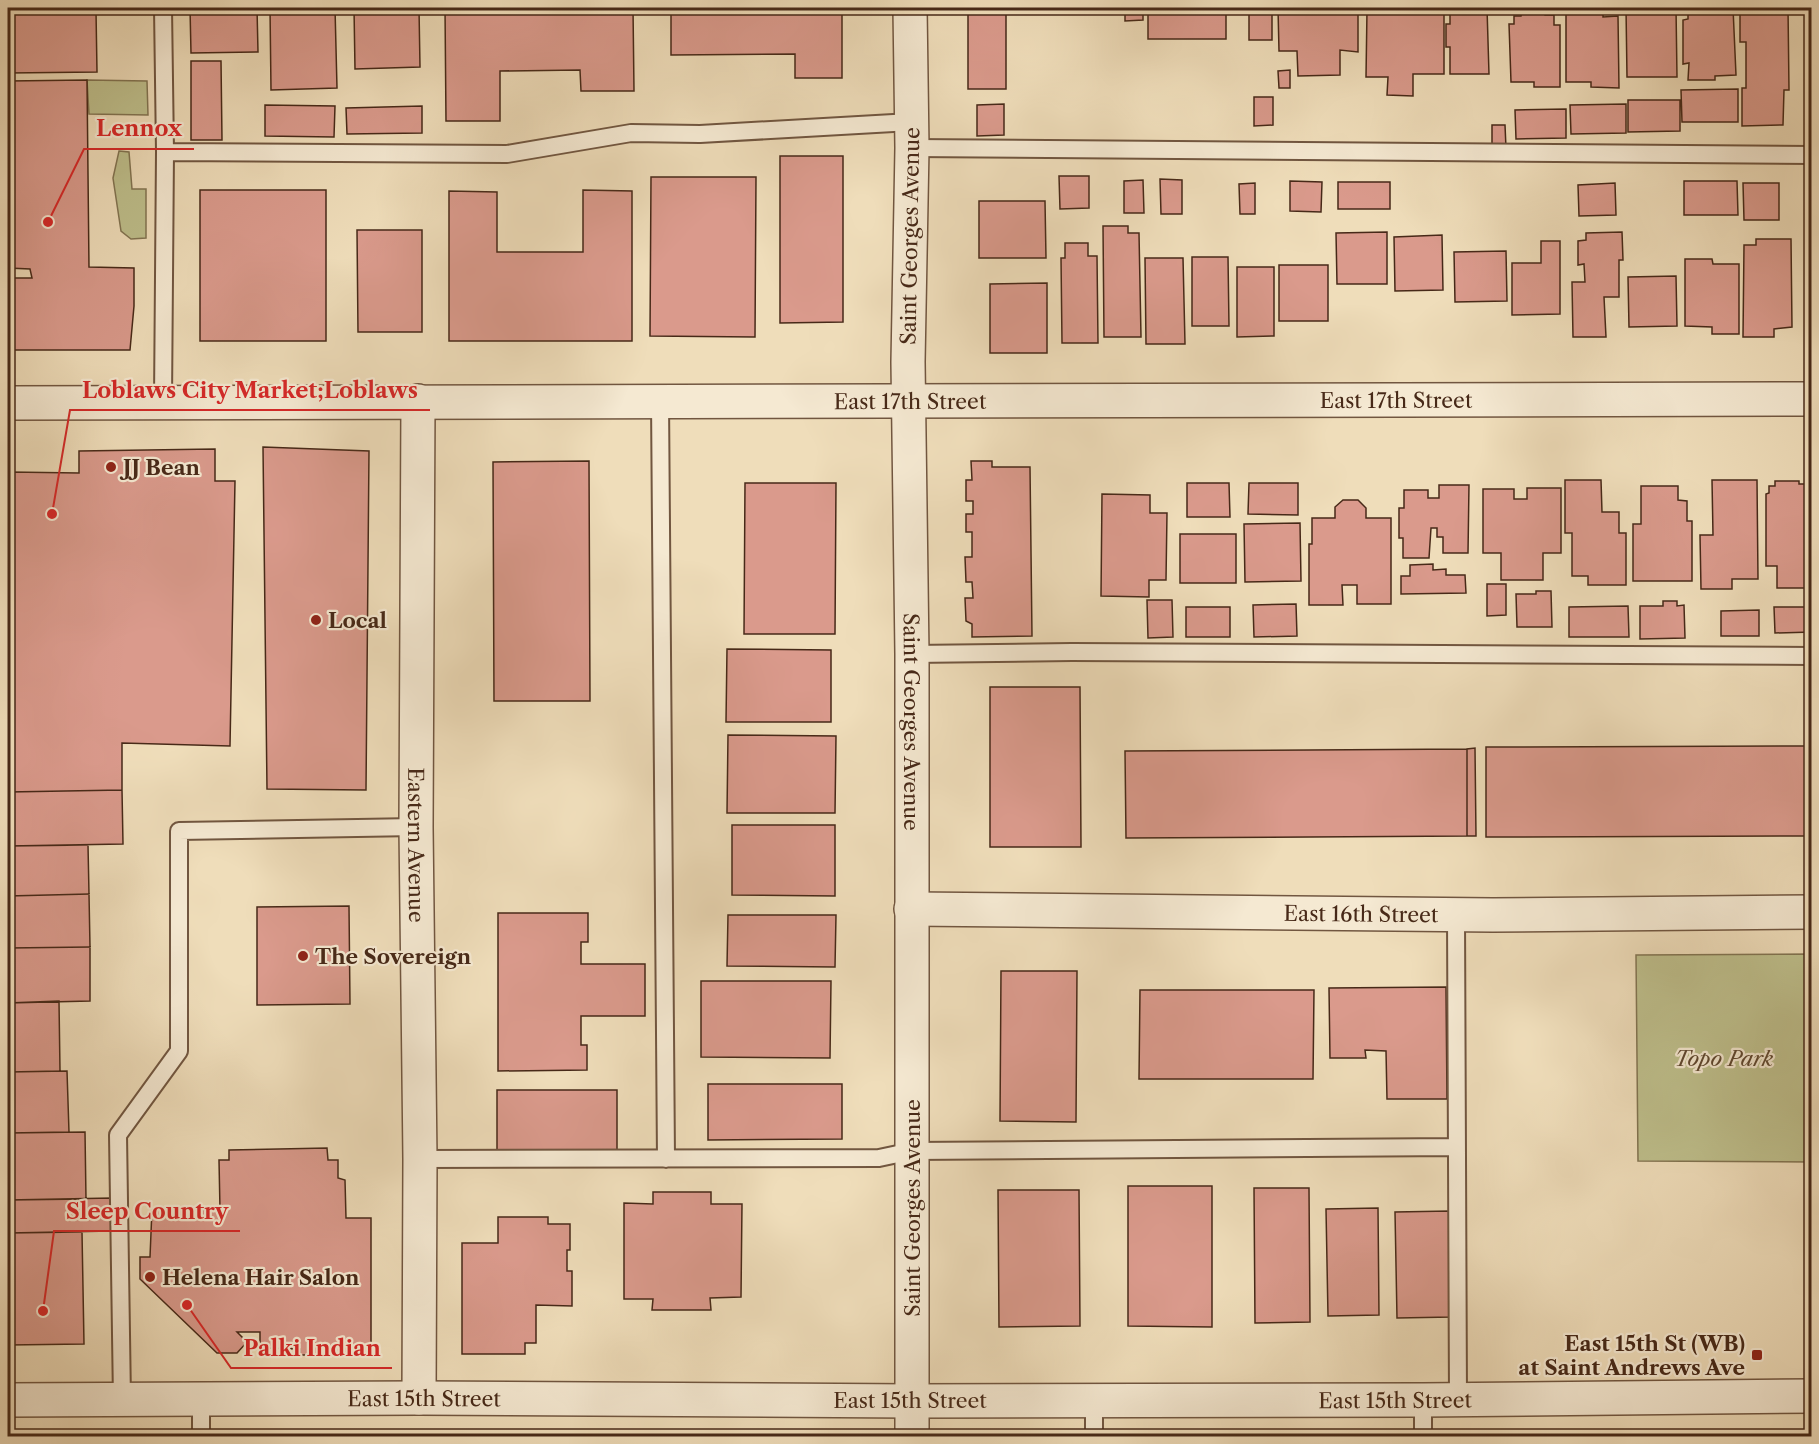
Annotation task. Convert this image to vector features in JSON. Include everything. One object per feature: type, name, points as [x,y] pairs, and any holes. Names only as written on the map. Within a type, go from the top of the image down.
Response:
[{"type":"street","name":"Saint Georges Avenue","points":[[910,8],[908,400],[912,654],[912,1437]]},
{"type":"street","name":"East 17th Street","points":[[8,403],[1812,399]]},
{"type":"street","name":"Eastern Avenue","points":[[418,401],[416,827],[420,1159],[419,1398]]},
{"type":"street","name":"East 16th Street","points":[[911,909],[1456,915],[1812,912]]},
{"type":"street","name":"East 15th Street","points":[[8,1400],[419,1398],[1094,1401],[1812,1396]]},
{"type":"lane","points":[[163,8],[165,152],[163,401]]},
{"type":"lane","points":[[165,152],[507,154],[631,133],[911,135],[1812,155]]},
{"type":"lane","points":[[660,400],[666,1159]]},
{"type":"lane","points":[[912,654],[1083,652],[1812,656]]},
{"type":"lane","points":[[122,1400],[118,1135],[179,1051],[179,831],[416,827]]},
{"type":"lane","points":[[1456,915],[1458,1399]]},
{"type":"lane","points":[[420,1159],[879,1158],[912,1151],[1457,1147]]},
{"type":"lane","points":[[201,1400],[201,1437]]},
{"type":"lane","points":[[1423,1400],[1423,1437]]},
{"type":"lane","points":[[1094,1401],[1094,1437]]},
{"type":"green space","points":[[87,80],[147,81],[148,115],[89,114]]},
{"type":"green space","points":[[119,151],[129,152],[132,189],[146,189],[146,238],[131,239],[121,231],[113,178]]},
{"type":"green space","name":"Topo Park","points":[[1811,954],[1811,1162],[1638,1161],[1636,955]]},
{"type":"building","points":[[8,8],[79,8],[79,10],[8,10]]},
{"type":"building","points":[[190,8],[257,8],[258,52],[191,53]]},
{"type":"building","points":[[270,8],[335,8],[337,88],[271,90]]},
{"type":"building","points":[[354,8],[419,8],[420,67],[355,69]]},
{"type":"building","points":[[445,8],[633,8],[634,91],[581,91],[580,70],[500,71],[500,121],[446,121]]},
{"type":"building","points":[[671,8],[842,8],[842,78],[795,78],[795,54],[671,55]]},
{"type":"building","points":[[968,8],[1006,8],[1006,89],[968,89]]},
{"type":"building","points":[[1125,8],[1143,8],[1143,20],[1125,21]]},
{"type":"building","points":[[1148,8],[1226,8],[1226,39],[1148,39]]},
{"type":"building","points":[[1249,8],[1272,8],[1272,40],[1249,40]]},
{"type":"building","points":[[1278,8],[1358,8],[1358,52],[1340,50],[1340,75],[1298,76],[1297,51],[1279,51]]},
{"type":"building","points":[[1444,8],[1444,74],[1413,74],[1413,96],[1387,95],[1388,77],[1366,77],[1367,10]]},
{"type":"building","points":[[1450,8],[1487,8],[1489,74],[1450,74],[1450,47],[1446,47],[1446,24],[1450,24]]},
{"type":"building","points":[[1522,8],[1544,8],[1545,15],[1554,15],[1554,25],[1560,25],[1560,87],[1534,87],[1534,82],[1511,82],[1509,24],[1514,24],[1514,16],[1521,16]]},
{"type":"building","points":[[1589,8],[1603,8],[1603,17],[1618,16],[1619,88],[1591,87],[1591,82],[1566,82],[1566,13],[1590,14]]},
{"type":"building","points":[[1626,8],[1676,8],[1677,77],[1627,77]]},
{"type":"building","points":[[1688,8],[1733,8],[1736,75],[1715,76],[1715,80],[1688,80],[1689,63],[1683,64],[1683,20],[1688,19]]},
{"type":"building","points":[[1750,8],[1788,8],[1789,90],[1784,90],[1783,125],[1742,126],[1742,88],[1746,88],[1746,42],[1740,42],[1740,13],[1750,13]]},
{"type":"building","points":[[96,11],[97,72],[8,73],[8,12]]},
{"type":"building","points":[[191,61],[221,61],[222,140],[191,140]]},
{"type":"building","points":[[1290,70],[1290,88],[1279,88],[1278,71]]},
{"type":"building","points":[[87,80],[89,267],[134,268],[134,306],[130,350],[8,350],[8,278],[32,278],[30,269],[8,268],[8,81]]},
{"type":"building","points":[[1738,89],[1738,122],[1682,122],[1681,90]]},
{"type":"building","points":[[1254,97],[1273,97],[1273,125],[1254,126]]},
{"type":"building","points":[[1628,100],[1680,100],[1680,131],[1628,132]]},
{"type":"building","points":[[1004,104],[1004,135],[977,136],[977,105]]},
{"type":"building","points":[[1626,104],[1626,133],[1571,134],[1570,105]]},
{"type":"building","points":[[265,105],[335,106],[334,137],[265,136]]},
{"type":"building","points":[[422,106],[422,133],[347,134],[346,108]]},
{"type":"building","points":[[1566,109],[1566,138],[1516,139],[1515,110]]},
{"type":"building","points":[[1492,125],[1505,125],[1506,148],[1492,148]]},
{"type":"building","points":[[780,156],[843,156],[843,322],[780,323]]},
{"type":"building","points":[[1059,176],[1089,176],[1089,208],[1060,209]]},
{"type":"building","points":[[651,177],[756,177],[755,337],[650,336]]},
{"type":"building","points":[[1160,179],[1182,180],[1182,214],[1161,214]]},
{"type":"building","points":[[1143,180],[1144,213],[1124,213],[1124,181]]},
{"type":"building","points":[[1290,181],[1322,182],[1321,212],[1290,211]]},
{"type":"building","points":[[1684,181],[1737,181],[1738,215],[1684,215]]},
{"type":"building","points":[[1338,182],[1390,182],[1390,209],[1338,209]]},
{"type":"building","points":[[1255,183],[1255,214],[1240,214],[1239,184]]},
{"type":"building","points":[[1615,183],[1616,215],[1579,216],[1578,185]]},
{"type":"building","points":[[1743,183],[1779,183],[1779,220],[1744,220]]},
{"type":"building","points":[[200,190],[326,190],[326,341],[200,341]]},
{"type":"building","points":[[583,190],[632,191],[632,341],[449,341],[449,191],[497,192],[497,252],[583,252]]},
{"type":"building","points":[[979,201],[1045,201],[1046,258],[979,258]]},
{"type":"building","points":[[1103,226],[1128,226],[1128,233],[1139,233],[1141,337],[1104,337]]},
{"type":"building","points":[[357,230],[422,230],[422,332],[358,332]]},
{"type":"building","points":[[1387,232],[1387,284],[1337,284],[1336,233]]},
{"type":"building","points":[[1622,232],[1623,260],[1619,260],[1619,297],[1604,297],[1606,337],[1573,337],[1572,282],[1585,282],[1584,264],[1578,265],[1578,241],[1586,240],[1586,233]]},
{"type":"building","points":[[1442,235],[1443,290],[1395,291],[1394,237]]},
{"type":"building","points":[[1756,239],[1791,239],[1792,327],[1774,329],[1774,337],[1743,337],[1744,245],[1756,245]]},
{"type":"building","points":[[1541,241],[1560,241],[1560,314],[1512,315],[1512,263],[1541,263]]},
{"type":"building","points":[[1065,243],[1088,243],[1088,256],[1097,256],[1098,343],[1062,343],[1061,258],[1065,258]]},
{"type":"building","points":[[1506,251],[1507,301],[1455,302],[1454,252]]},
{"type":"building","points":[[1192,257],[1228,257],[1229,326],[1192,326]]},
{"type":"building","points":[[1145,258],[1183,258],[1185,344],[1146,344]]},
{"type":"building","points":[[1685,259],[1712,259],[1713,264],[1739,264],[1739,334],[1712,334],[1712,327],[1685,326]]},
{"type":"building","points":[[1279,265],[1328,265],[1328,321],[1279,321]]},
{"type":"building","points":[[1237,267],[1274,267],[1274,336],[1237,337]]},
{"type":"building","points":[[1676,276],[1677,326],[1629,327],[1628,277]]},
{"type":"building","points":[[1047,283],[1047,353],[990,353],[990,284]]},
{"type":"building","name":"Local","points":[[263,447],[369,451],[366,790],[267,789]]},
{"type":"building","points":[[215,449],[215,481],[235,481],[230,746],[122,743],[122,790],[8,792],[8,489],[10,489],[10,472],[79,473],[79,451]]},
{"type":"building","points":[[589,461],[590,701],[494,701],[493,462]]},
{"type":"building","points":[[971,461],[992,461],[992,467],[1030,467],[1032,636],[972,637],[972,624],[966,621],[965,598],[973,598],[972,582],[966,582],[965,557],[972,557],[972,532],[966,532],[966,514],[973,514],[973,501],[966,501],[966,480],[972,480]]},
{"type":"building","points":[[1565,480],[1601,480],[1602,512],[1619,512],[1619,533],[1626,533],[1626,585],[1588,585],[1588,576],[1572,576],[1572,533],[1565,533]]},
{"type":"building","points":[[1712,480],[1757,480],[1758,579],[1732,579],[1732,589],[1701,589],[1700,535],[1713,535]]},
{"type":"building","points":[[1775,481],[1799,481],[1799,484],[1812,484],[1812,588],[1777,588],[1777,566],[1766,566],[1766,494],[1769,493],[1769,486],[1775,486]]},
{"type":"building","points":[[745,483],[836,483],[835,634],[744,634]]},
{"type":"building","points":[[1187,483],[1229,483],[1230,517],[1187,517]]},
{"type":"building","points":[[1249,483],[1298,483],[1298,515],[1248,514]]},
{"type":"building","points":[[1439,485],[1469,485],[1468,553],[1443,553],[1443,537],[1437,537],[1437,528],[1431,528],[1429,558],[1403,558],[1403,538],[1399,538],[1399,508],[1404,508],[1404,490],[1428,490],[1428,498],[1439,498]]},
{"type":"building","points":[[1641,486],[1678,486],[1678,500],[1687,501],[1687,521],[1692,521],[1692,581],[1633,581],[1633,524],[1641,524]]},
{"type":"building","points":[[1527,488],[1561,488],[1561,553],[1543,553],[1543,580],[1501,580],[1501,553],[1483,553],[1483,489],[1514,489],[1514,499],[1527,499]]},
{"type":"building","points":[[1102,494],[1150,495],[1150,513],[1167,513],[1166,580],[1149,580],[1149,597],[1101,596]]},
{"type":"building","points":[[1343,500],[1358,500],[1366,508],[1366,518],[1391,518],[1391,604],[1357,604],[1357,585],[1342,585],[1343,605],[1309,605],[1309,544],[1312,544],[1312,518],[1335,518],[1335,507]]},
{"type":"building","points":[[1300,523],[1301,581],[1245,582],[1244,524]]},
{"type":"building","points":[[1180,534],[1236,534],[1236,583],[1180,583]]},
{"type":"building","points":[[1433,564],[1433,570],[1446,569],[1446,575],[1465,575],[1466,593],[1401,594],[1401,576],[1410,576],[1410,565]]},
{"type":"building","points":[[1487,584],[1506,584],[1506,615],[1487,616]]},
{"type":"building","points":[[1536,591],[1551,591],[1552,627],[1517,627],[1516,594],[1536,594]]},
{"type":"building","points":[[1147,600],[1172,600],[1173,637],[1148,638]]},
{"type":"building","points":[[1663,601],[1677,601],[1677,606],[1684,605],[1685,638],[1640,639],[1640,606],[1663,606]]},
{"type":"building","points":[[1296,604],[1297,636],[1254,637],[1253,605]]},
{"type":"building","points":[[1628,606],[1629,637],[1569,637],[1569,607]]},
{"type":"building","points":[[1186,607],[1230,607],[1230,637],[1186,637]]},
{"type":"building","points":[[1774,607],[1812,607],[1812,632],[1775,633]]},
{"type":"building","points":[[1759,610],[1759,636],[1721,636],[1721,611]]},
{"type":"building","points":[[727,649],[831,650],[831,722],[726,722]]},
{"type":"building","points":[[990,687],[1080,687],[1081,847],[990,847]]},
{"type":"building","points":[[728,735],[836,736],[835,813],[727,813]]},
{"type":"building","points":[[1812,746],[1812,836],[1486,837],[1486,747]]},
{"type":"building","points":[[1475,748],[1476,836],[1467,836],[1467,749]]},
{"type":"building","points":[[1467,749],[1467,836],[1126,838],[1125,751]]},
{"type":"building","points":[[122,790],[123,844],[8,846],[8,792]]},
{"type":"building","points":[[732,825],[835,825],[835,896],[732,895]]},
{"type":"building","points":[[88,845],[89,894],[8,896],[8,846]]},
{"type":"building","points":[[89,894],[90,947],[8,948],[8,896]]},
{"type":"building","name":"The Sovereign","points":[[349,906],[350,1004],[257,1005],[257,907]]},
{"type":"building","points":[[498,913],[588,913],[588,942],[581,942],[581,964],[645,964],[645,1016],[581,1016],[581,1045],[587,1045],[587,1070],[498,1071]]},
{"type":"building","points":[[728,915],[836,915],[835,967],[727,966]]},
{"type":"building","points":[[90,947],[90,1001],[8,1003],[8,948]]},
{"type":"building","points":[[1001,971],[1077,971],[1076,1122],[1000,1121]]},
{"type":"building","points":[[701,981],[831,981],[830,1058],[701,1057]]},
{"type":"building","points":[[1446,987],[1447,1099],[1387,1099],[1386,1051],[1365,1050],[1366,1058],[1330,1058],[1329,988]]},
{"type":"building","points":[[1140,990],[1314,990],[1313,1079],[1139,1079]]},
{"type":"building","points":[[59,1001],[60,1071],[8,1072],[8,1003]]},
{"type":"building","points":[[67,1071],[69,1132],[8,1133],[8,1072]]},
{"type":"building","points":[[708,1084],[842,1084],[842,1139],[708,1140]]},
{"type":"building","points":[[497,1090],[617,1090],[617,1150],[497,1150]]},
{"type":"building","points":[[85,1132],[86,1199],[8,1200],[8,1133]]},
{"type":"building","points":[[327,1148],[328,1160],[338,1160],[338,1178],[345,1180],[346,1218],[371,1218],[371,1355],[300,1355],[300,1349],[260,1348],[260,1332],[237,1332],[247,1342],[237,1353],[217,1353],[140,1279],[140,1257],[150,1257],[152,1209],[220,1210],[219,1160],[229,1160],[229,1150]]},
{"type":"building","points":[[1128,1186],[1212,1186],[1212,1327],[1128,1326]]},
{"type":"building","points":[[1254,1188],[1309,1188],[1310,1322],[1255,1323]]},
{"type":"building","points":[[998,1190],[1079,1190],[1080,1326],[999,1327]]},
{"type":"building","points":[[653,1192],[711,1192],[711,1204],[742,1204],[741,1297],[710,1298],[711,1310],[652,1310],[653,1299],[624,1299],[624,1203],[653,1204]]},
{"type":"building","points":[[112,1198],[112,1231],[8,1233],[8,1200]]},
{"type":"building","points":[[1378,1208],[1379,1315],[1328,1316],[1326,1209]]},
{"type":"building","points":[[1450,1211],[1452,1317],[1397,1318],[1395,1212]]},
{"type":"building","points":[[498,1217],[548,1217],[548,1224],[570,1224],[567,1271],[572,1271],[572,1306],[536,1305],[536,1343],[525,1343],[525,1354],[462,1354],[462,1243],[498,1243]]},
{"type":"building","points":[[82,1232],[84,1344],[8,1345],[8,1233]]},
{"type":"place","name":"Lennox","points":[[48,222]]},
{"type":"place","name":"JJ Bean","points":[[111,467]]},
{"type":"place","name":"Loblaws City Market;Loblaws","points":[[52,514]]},
{"type":"place","name":"Local","points":[[316,620]]},
{"type":"place","name":"The Sovereign","points":[[303,956]]},
{"type":"place","name":"Helena Hair Salon","points":[[150,1277]]},
{"type":"place","name":"Palki Indian","points":[[187,1305]]},
{"type":"place","name":"Sleep Country","points":[[43,1311]]},
{"type":"place","name":"East 15th St (WB) at Saint Andrews Ave","points":[[1757,1355]]}]
